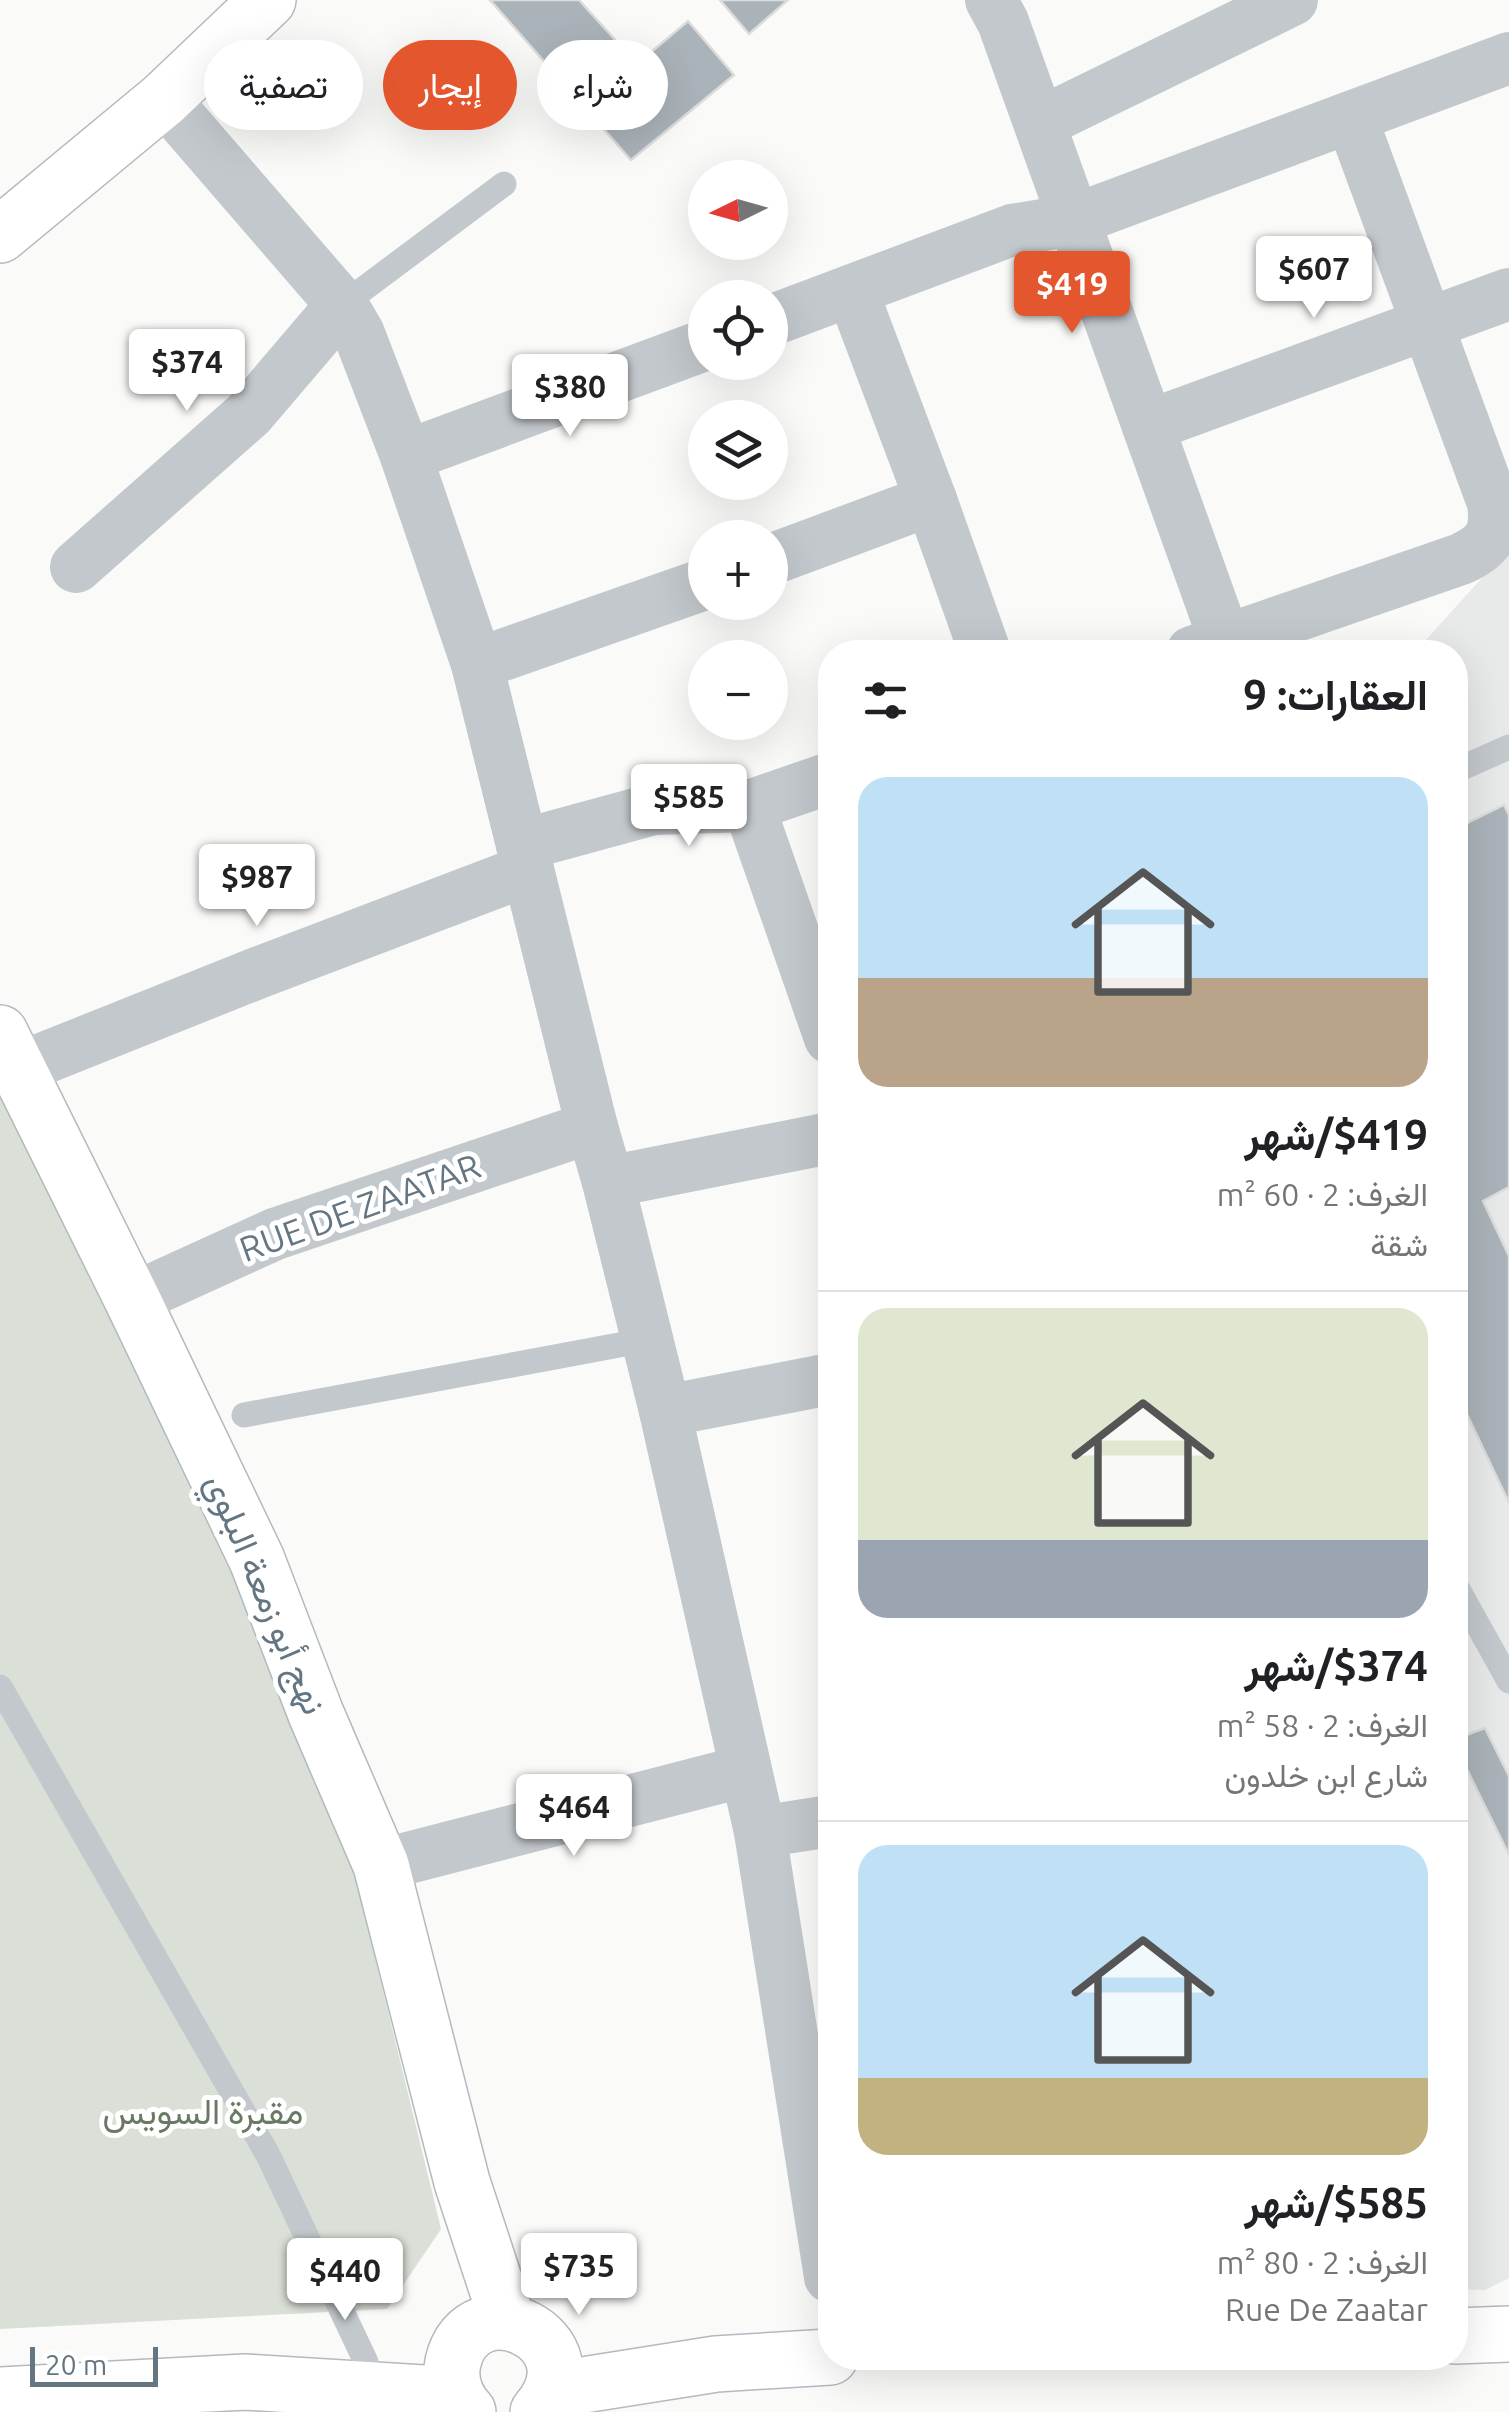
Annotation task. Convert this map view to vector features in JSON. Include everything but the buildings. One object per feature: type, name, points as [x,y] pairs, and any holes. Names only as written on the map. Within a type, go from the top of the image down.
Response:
[{"type":"main road","points":[[0,235],[164,99],[268,0]]},
{"type":"main road","name":"نهج أبو زمعة البلوي","points":[[9,1051],[257,1560],[316,1714],[381,1865],[462,2182],[483,2359],[548,2348],[554,2376],[546,2404]]},
{"type":"main road","points":[[1468,2336],[1509,2334]]},
{"type":"main road","points":[[245,2382],[366,2362],[483,2359],[716,2364],[818,2358]]},
{"type":"main road","points":[[0,2395],[245,2382],[483,2359]]},
{"type":"main road","points":[[546,2404],[716,2364]]},
{"type":"street","points":[[991,0],[1003,22],[1148,426],[1206,640]]},
{"type":"street","points":[[1040,123],[1292,0]]},
{"type":"street","points":[[788,314],[1012,230],[1074,220],[1509,58]]},
{"type":"street","points":[[164,99],[342,305],[359,334],[406,456],[477,664],[665,1411],[760,1832],[818,2202]]},
{"type":"street","points":[[1228,640],[1462,559],[1478,551],[1489,538],[1495,521],[1493,504],[1352,117]]},
{"type":"street","points":[[852,291],[981,640]]},
{"type":"street","points":[[1148,426],[1509,294]]},
{"type":"street","points":[[76,567],[249,414],[342,305]]},
{"type":"street","points":[[406,456],[688,351]]},
{"type":"street","points":[[788,553],[932,500]]},
{"type":"street","points":[[477,664],[688,590]]},
{"type":"street","points":[[9,1051],[260,972],[525,857],[654,809],[748,806],[818,782]]},
{"type":"street","points":[[748,806],[818,1002]]},
{"type":"street","name":"RUE DE ZAATAR","points":[[132,1299],[276,1234],[592,1126]]},
{"type":"street","points":[[608,1182],[818,1140]]},
{"type":"street","points":[[665,1411],[818,1380]]},
{"type":"street","points":[[381,1865],[745,1771]]},
{"type":"street","points":[[760,1832],[818,1823]]},
{"type":"lane","points":[[342,305],[504,184]]},
{"type":"lane","points":[[1468,766],[1509,747]]},
{"type":"lane","points":[[244,1415],[646,1340]]},
{"type":"lane","points":[[1468,1607],[1509,1681]]},
{"type":"lane","points":[[0,1687],[268,2154],[366,2362]]},
{"type":"shaded area","points":[[1509,548],[1509,2278],[1485,2290],[1468,2289],[1468,640],[1426,640]]},
{"type":"green space","name":"مقبرة السويس","points":[[0,1079],[218,1533],[352,1863],[441,2229],[387,2309],[0,2329]]}]
